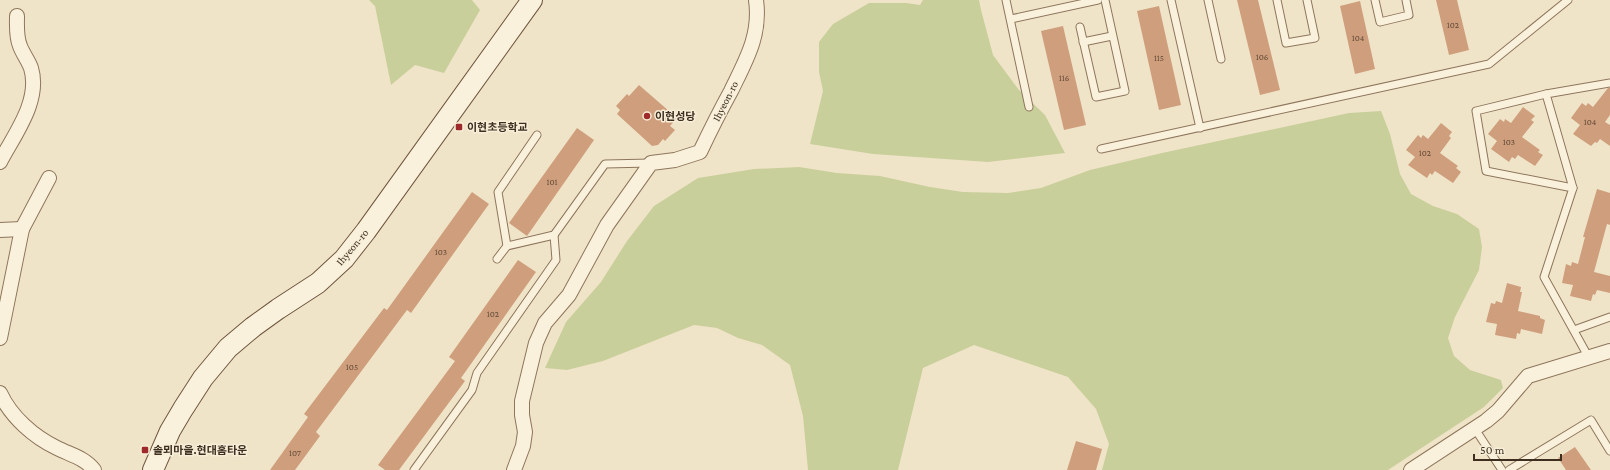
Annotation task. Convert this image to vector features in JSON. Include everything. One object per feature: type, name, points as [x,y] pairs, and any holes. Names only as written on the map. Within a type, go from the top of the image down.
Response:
[{"type":"street","name":"Ihyeon-ro","points":[[153,470],[161,450],[183,409],[228,348],[244,333],[318,283],[344,258],[366,231],[532,0]]},
{"type":"street","name":"Ihyeon-ro","points":[[651,163],[675,160],[700,152],[750,52],[758,15],[756,0]]},
{"type":"street","points":[[0,162],[21,126],[29,105],[33,85],[32,69],[20,46],[17,35],[17,16]]},
{"type":"street","points":[[514,470],[523,446],[525,432],[522,415],[522,400],[536,343],[545,323],[569,295],[607,225],[651,163]]},
{"type":"street","points":[[0,338],[5,285],[22,229],[49,178]]},
{"type":"street","points":[[0,230],[22,229]]},
{"type":"street","points":[[1411,470],[1475,429],[1498,411],[1528,376],[1610,351]]},
{"type":"street","points":[[0,393],[6,405],[24,425],[39,438],[88,462],[94,470]]},
{"type":"lane","points":[[1006,0],[1029,107]]},
{"type":"lane","points":[[1011,19],[1098,0]]},
{"type":"lane","points":[[1080,27],[1096,97],[1125,91],[1105,0]]},
{"type":"lane","points":[[1171,0],[1200,128]]},
{"type":"lane","points":[[1208,0],[1221,59]]},
{"type":"lane","points":[[1277,0],[1286,43],[1315,38],[1307,0]]},
{"type":"lane","points":[[1375,0],[1380,22],[1409,15],[1406,0]]},
{"type":"lane","points":[[1101,149],[1489,64],[1568,0]]},
{"type":"lane","points":[[1083,42],[1112,36]]},
{"type":"lane","points":[[1573,188],[1486,171],[1476,111],[1546,94],[1610,83]]},
{"type":"lane","points":[[1546,94],[1573,188],[1544,276],[1590,358]]},
{"type":"lane","points":[[506,246],[498,192],[537,136]]},
{"type":"lane","points":[[414,470],[472,390],[477,373],[556,260],[554,235],[605,164],[651,163]]},
{"type":"lane","points":[[497,259],[506,246],[554,235]]},
{"type":"lane","points":[[1574,330],[1610,317]]},
{"type":"lane","points":[[1509,470],[1591,420],[1610,451]]},
{"type":"lane","points":[[1475,429],[1502,470]]},
{"type":"green space","points":[[369,0],[472,0],[480,10],[444,73],[415,65],[391,85],[375,6]]},
{"type":"green space","points":[[923,0],[979,0],[993,55],[1019,90],[1045,115],[1065,153],[988,162],[873,154],[810,144],[823,91],[819,72],[819,42],[833,24],[869,3],[906,3],[920,5]]},
{"type":"green space","points":[[1381,111],[1390,134],[1400,174],[1411,194],[1433,206],[1457,214],[1479,229],[1482,247],[1479,270],[1455,317],[1448,338],[1454,356],[1470,370],[1501,380],[1503,388],[1484,407],[1388,470],[1102,470],[1109,444],[1096,409],[1068,377],[974,345],[923,368],[898,470],[808,470],[803,416],[790,365],[762,345],[738,338],[717,328],[694,325],[603,361],[567,370],[545,368],[566,322],[601,282],[627,241],[654,206],[698,178],[754,169],[799,167],[837,173],[880,176],[930,187],[963,192],[1008,193],[1041,188],[1090,170],[1162,153],[1349,113]]},
{"type":"building","points":[[1237,0],[1258,0],[1280,90],[1260,95]]},
{"type":"building","points":[[1436,0],[1457,0],[1469,50],[1449,55]]},
{"type":"building","points":[[1360,1],[1375,69],[1355,74],[1340,6]]},
{"type":"building","points":[[1159,6],[1181,105],[1159,110],[1137,11]]},
{"type":"building","points":[[1063,26],[1086,125],[1064,130],[1041,31]]},
{"type":"building","name":"이현성당","points":[[639,85],[677,118],[670,126],[675,130],[665,141],[663,139],[658,145],[652,146],[617,114],[620,110],[616,106],[627,94],[629,96]]},
{"type":"building","points":[[1608,88],[1610,88],[1610,115],[1605,122],[1610,125],[1610,146],[1600,139],[1597,143],[1595,142],[1591,146],[1573,134],[1580,125],[1571,118],[1582,103],[1586,106],[1588,103],[1593,107]]},
{"type":"building","points":[[1523,107],[1535,116],[1531,120],[1534,122],[1522,137],[1540,150],[1538,152],[1543,155],[1535,166],[1518,155],[1515,159],[1512,157],[1509,162],[1491,149],[1497,141],[1488,134],[1500,119],[1504,122],[1505,119],[1511,123]]},
{"type":"building","points":[[1441,123],[1452,132],[1449,136],[1451,138],[1440,153],[1458,166],[1456,168],[1461,172],[1453,183],[1435,171],[1432,175],[1430,173],[1427,178],[1408,165],[1415,157],[1406,150],[1418,135],[1421,138],[1423,135],[1428,139]]},
{"type":"building","points":[[577,128],[594,140],[527,236],[509,223]]},
{"type":"building","points":[[1597,189],[1610,193],[1610,225],[1607,224],[1594,272],[1610,276],[1610,293],[1597,290],[1595,295],[1593,294],[1591,301],[1570,296],[1573,285],[1562,283],[1566,264],[1571,266],[1572,262],[1578,264],[1585,237],[1583,237]]},
{"type":"building","points":[[472,192],[489,204],[411,313],[407,310],[316,432],[320,436],[295,470],[270,470],[308,417],[304,414],[384,308],[387,310]]},
{"type":"building","points":[[518,260],[536,272],[461,378],[465,381],[399,470],[385,470],[378,465],[455,361],[449,357]]},
{"type":"building","points":[[1507,283],[1521,287],[1520,292],[1522,292],[1518,311],[1540,316],[1540,318],[1545,320],[1542,334],[1521,329],[1520,334],[1517,333],[1516,339],[1495,335],[1497,324],[1486,322],[1491,303],[1495,304],[1496,301],[1502,303]]},
{"type":"building","points":[[1076,441],[1102,449],[1096,470],[1067,470]]},
{"type":"building","points":[[1575,447],[1591,470],[1566,470],[1558,458]]},
{"type":"place","name":"이현성당","points":[[647,116]]},
{"type":"place","name":"이현초등학교","points":[[459,127]]},
{"type":"place","name":"솔뫼마을.현대홈타운","points":[[145,450]]}]
